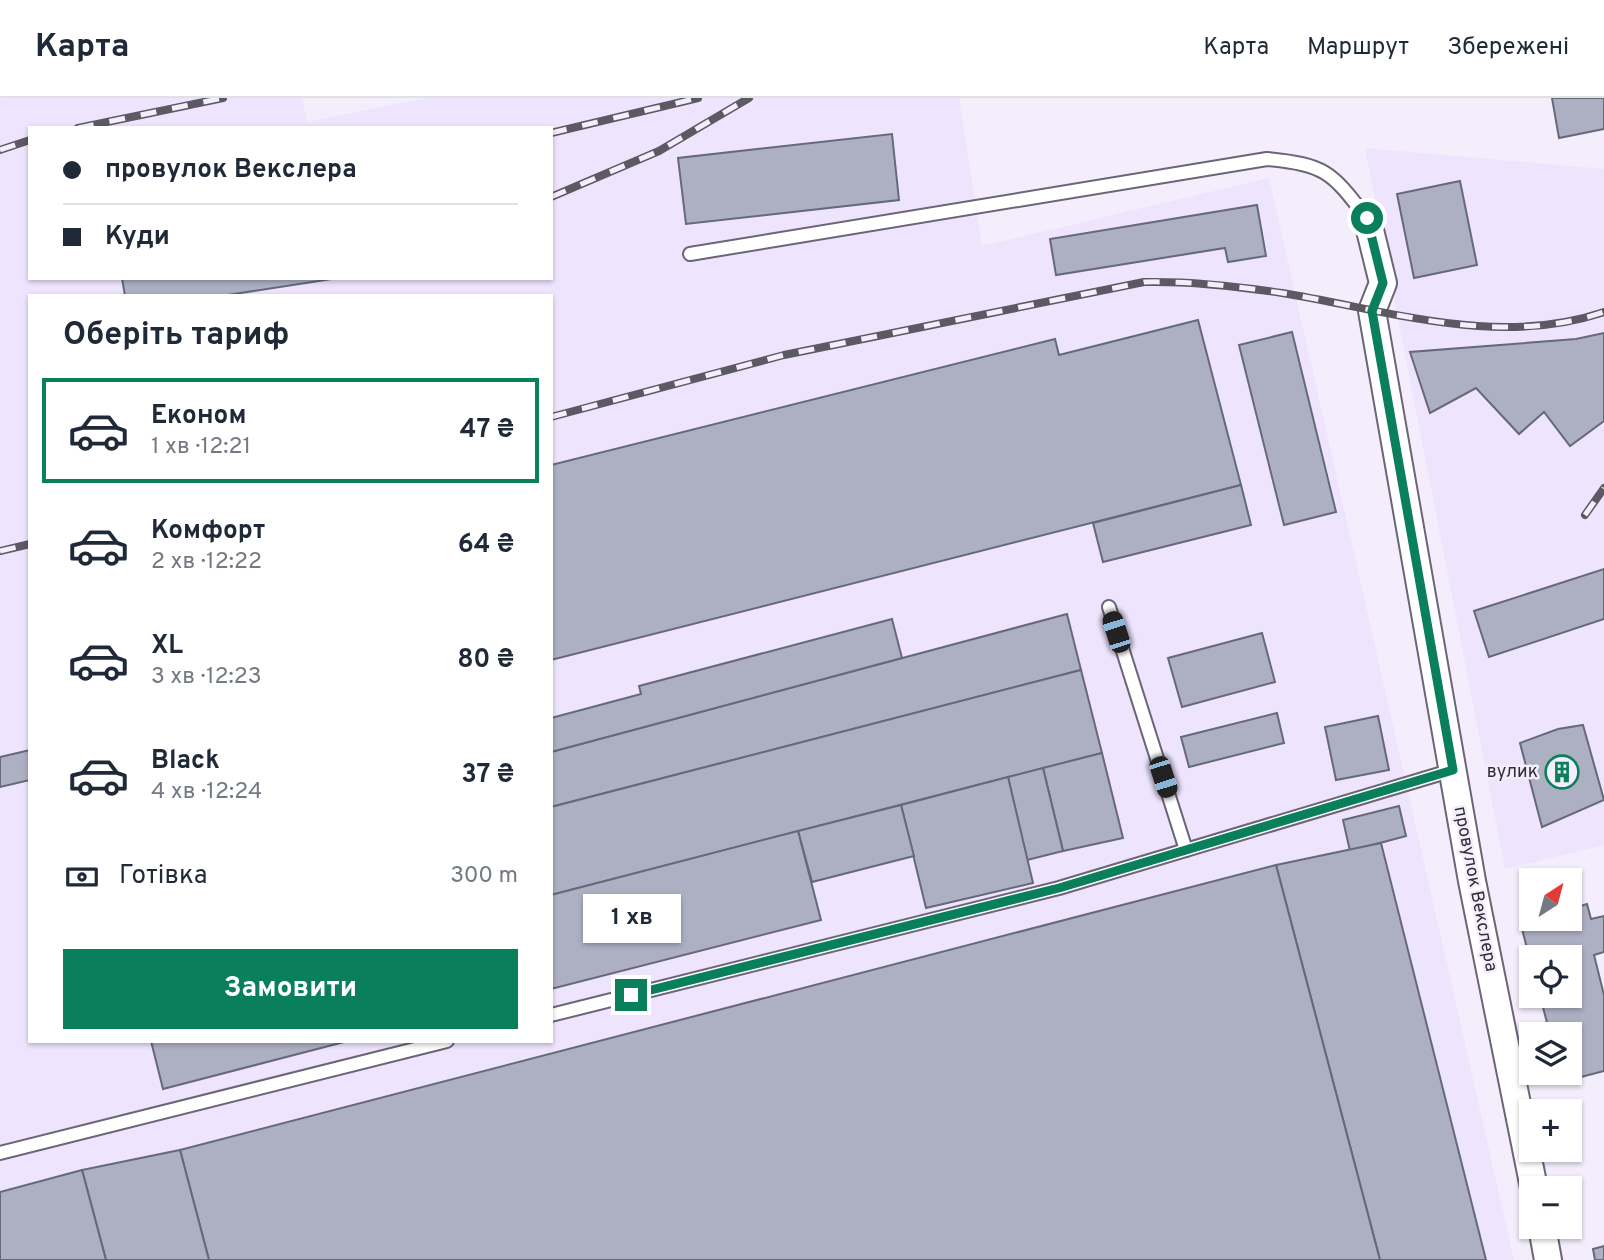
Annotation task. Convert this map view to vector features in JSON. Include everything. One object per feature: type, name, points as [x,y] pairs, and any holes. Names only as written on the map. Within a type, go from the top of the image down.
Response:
[{"type":"street","name":"провулок Векслера","points":[[1367,218],[1383,283],[1372,311],[1453,770],[1532,1176]]},
{"type":"street","points":[[1544,1239],[1548,1260]]},
{"type":"lane","points":[[690,254],[1267,159],[1309,163],[1338,181],[1367,218]]},
{"type":"lane","points":[[1109,607],[1186,850]]},
{"type":"lane","points":[[553,1014],[1059,888],[1453,770]]},
{"type":"lane","points":[[0,1153],[439,1043]]},
{"type":"shaded area","points":[[302,98],[307,122],[427,98],[959,98],[982,246],[1269,178],[1514,1260],[0,1260],[0,99]]},
{"type":"shaded area","points":[[1365,148],[1604,169],[1604,845],[1505,869]]},
{"type":"building","points":[[1552,98],[1604,98],[1604,129],[1559,138]]},
{"type":"building","points":[[892,134],[899,200],[686,224],[678,158]]},
{"type":"building","points":[[1460,181],[1477,265],[1414,278],[1397,194]]},
{"type":"building","points":[[1257,205],[1266,256],[1228,262],[1225,248],[1056,275],[1050,239]]},
{"type":"building","points":[[122,280],[325,280],[234,294],[125,294]]},
{"type":"building","points":[[1198,320],[1241,485],[553,659],[553,464],[1055,339],[1059,355]]},
{"type":"building","points":[[1292,332],[1336,512],[1284,525],[1239,345]]},
{"type":"building","points":[[1604,333],[1604,421],[1570,446],[1544,412],[1519,434],[1476,388],[1430,413],[1410,352],[1576,339]]},
{"type":"building","points":[[1241,485],[1251,525],[1103,562],[1093,523]]},
{"type":"building","points":[[1604,569],[1604,619],[1489,657],[1474,611]]},
{"type":"building","points":[[1067,614],[1081,670],[553,806],[553,751]]},
{"type":"building","points":[[892,619],[902,658],[553,751],[553,717],[641,694],[639,686]]},
{"type":"building","points":[[1262,633],[1275,682],[1182,707],[1168,658]]},
{"type":"building","points":[[1081,670],[1102,753],[553,894],[553,806]]},
{"type":"building","points":[[1277,713],[1284,743],[1189,767],[1181,737]]},
{"type":"building","points":[[1378,716],[1389,770],[1336,780],[1325,727]]},
{"type":"building","name":"вулик","points":[[1583,725],[1604,800],[1542,827],[1520,743],[1558,729]]},
{"type":"building","points":[[28,750],[28,780],[0,787],[0,757]]},
{"type":"building","points":[[1102,753],[1123,838],[1063,851],[1043,768]]},
{"type":"building","points":[[1043,768],[1063,851],[1027,860],[1008,777]]},
{"type":"building","points":[[1008,777],[1033,883],[926,908],[901,805]]},
{"type":"building","points":[[901,805],[914,856],[812,882],[798,831]]},
{"type":"building","points":[[1399,806],[1406,836],[1350,851],[1343,820]]},
{"type":"building","points":[[798,831],[821,920],[553,988],[553,894]]},
{"type":"building","points":[[1381,843],[1486,1260],[1380,1260],[1276,865]]},
{"type":"building","points":[[1276,865],[1380,1260],[209,1260],[180,1150]]},
{"type":"building","points":[[1587,904],[1591,919],[1604,916],[1604,952],[1594,955],[1604,995],[1604,1071],[1582,1077],[1582,1022],[1547,1022],[1543,1008],[1582,1008],[1582,945],[1526,945],[1523,931],[1582,931],[1582,905]]},
{"type":"building","points":[[152,1043],[340,1043],[163,1089]]},
{"type":"building","points":[[180,1150],[209,1260],[106,1260],[82,1170]]},
{"type":"building","points":[[82,1170],[106,1260],[0,1260],[0,1192]]},
{"type":"building","points":[[1604,1246],[1604,1260],[1595,1260],[1593,1249]]},
{"type":"railway","points":[[88,126],[223,98]]},
{"type":"railway","points":[[553,133],[698,98]]},
{"type":"railway","points":[[553,196],[659,151],[749,98]]},
{"type":"railway","points":[[0,150],[28,141]]},
{"type":"railway","points":[[553,416],[784,355],[1144,282],[1248,288],[1402,316],[1483,326],[1523,327],[1564,322],[1604,312]]},
{"type":"railway","points":[[1585,515],[1604,488]]},
{"type":"railway","points":[[0,551],[28,544]]},
{"type":"place","name":"вулик","points":[[1562,772]]},
{"type":"route","points":[[631,995],[1059,888],[1453,770],[1372,311],[1383,283],[1367,218]]}]
